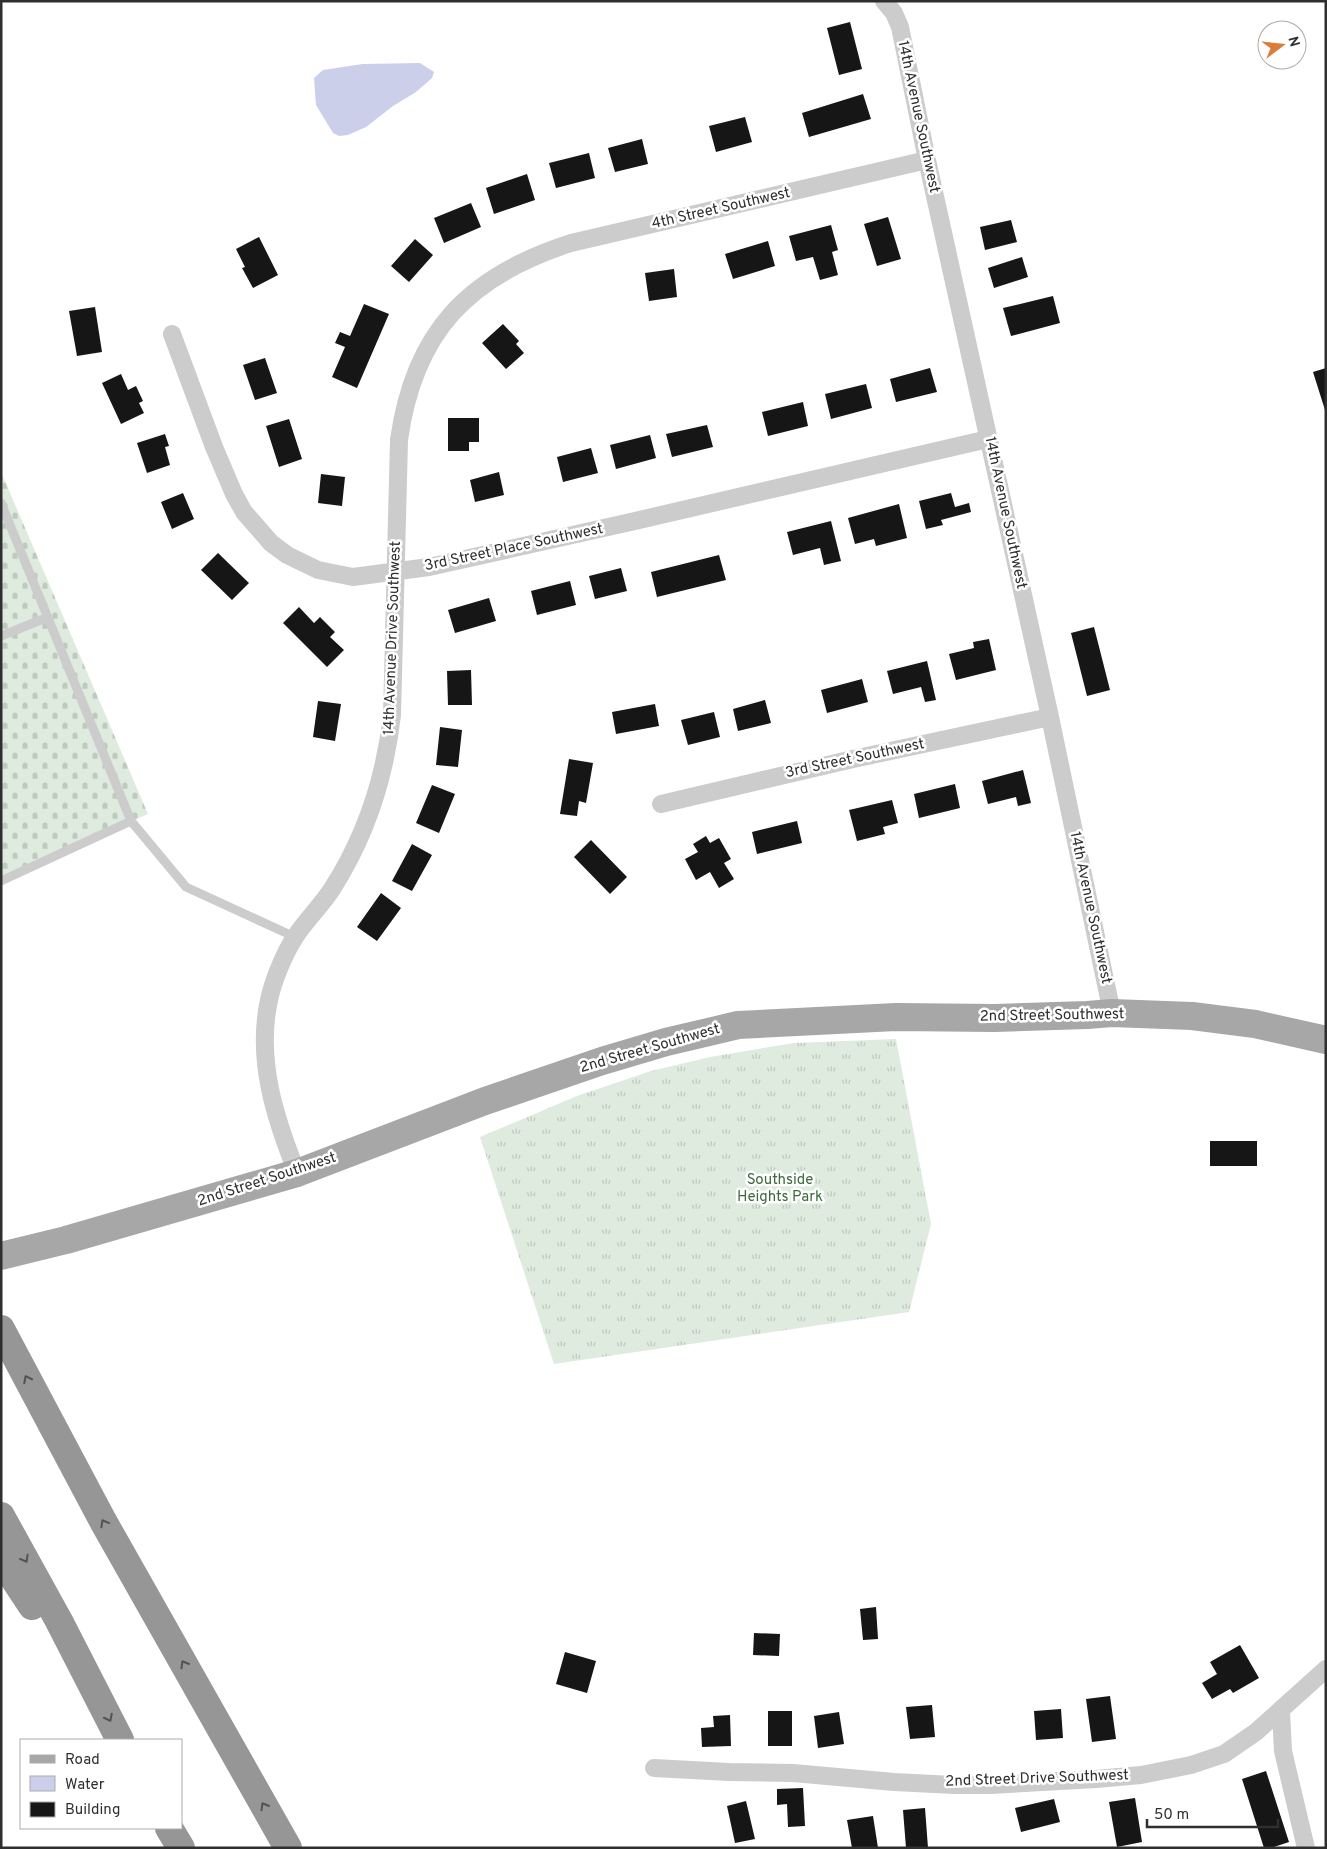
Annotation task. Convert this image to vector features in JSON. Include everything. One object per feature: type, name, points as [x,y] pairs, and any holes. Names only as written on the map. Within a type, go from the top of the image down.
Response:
[{"type":"highway","points":[[1,1329],[102,1521],[288,1848]]},
{"type":"highway","points":[[1,1516],[59,1621],[119,1739]]},
{"type":"highway","points":[[1,1559],[39,1616],[95,1691]]},
{"type":"highway","points":[[170,1829],[181,1848]]},
{"type":"main road","name":"2nd Street Southwest","points":[[1,1256],[66,1240],[297,1173],[485,1101],[602,1061],[666,1042],[738,1025],[896,1017],[995,1018],[1112,1013],[1192,1016],[1255,1024],[1326,1040]]},
{"type":"street","name":"14th Avenue Southwest","points":[[889,7],[900,27],[927,160],[1050,717],[1112,1013]]},
{"type":"street","name":"4th Street Southwest","points":[[516,264],[545,251],[571,243],[927,160]]},
{"type":"street","name":"14th Avenue Drive Southwest","points":[[297,1173],[283,1138],[272,1101],[264,1051],[269,1000],[277,974],[295,938],[331,891],[351,858],[367,822],[382,778],[392,715],[399,440],[402,414],[409,389],[425,352],[439,330],[458,307],[482,285],[516,264]]},
{"type":"street","name":"3rd Street Place Southwest","points":[[172,334],[214,447],[234,494],[244,512],[271,543],[286,555],[318,570],[353,578],[438,565],[988,438]]},
{"type":"street","name":"3rd Street Southwest","points":[[661,804],[815,768],[1050,717]]},
{"type":"street","name":"2nd Street Drive Southwest","points":[[654,1768],[729,1772],[793,1772],[894,1782],[954,1784],[1096,1779],[1166,1770],[1224,1754],[1256,1732],[1281,1711],[1326,1668]]},
{"type":"street","points":[[1281,1711],[1283,1751],[1306,1848]]},
{"type":"lane","points":[[1,504],[131,821],[186,886],[295,938]]},
{"type":"lane","points":[[1,636],[48,617]]},
{"type":"lane","points":[[1,880],[131,821]]},
{"type":"green space","points":[[1,472],[148,814],[1,877]]},
{"type":"green space","name":"Southside Heights Park","points":[[896,1039],[931,1224],[909,1312],[554,1364],[480,1137],[577,1096],[651,1071],[710,1057],[794,1043]]},
{"type":"water","points":[[420,63],[434,72],[432,78],[416,92],[393,106],[366,127],[348,135],[339,136],[333,133],[316,105],[314,78],[323,70],[363,64]]},
{"type":"building","points":[[850,22],[862,69],[839,75],[827,28]]},
{"type":"building","points":[[863,94],[871,119],[809,137],[802,113]]},
{"type":"building","points":[[745,117],[752,142],[716,152],[709,126]]},
{"type":"building","points":[[642,139],[648,164],[615,172],[608,148]]},
{"type":"building","points":[[589,153],[595,178],[556,188],[549,163]]},
{"type":"building","points":[[527,174],[535,200],[494,214],[486,188]]},
{"type":"building","points":[[471,203],[481,227],[444,243],[434,218]]},
{"type":"building","points":[[888,217],[901,259],[877,266],[864,224]]},
{"type":"building","points":[[1011,220],[1017,242],[985,250],[980,227]]},
{"type":"building","points":[[831,225],[838,250],[832,252],[838,275],[820,280],[813,257],[796,261],[789,236]]},
{"type":"building","points":[[259,237],[278,275],[253,288],[242,268],[245,267],[236,249]]},
{"type":"building","points":[[415,239],[433,255],[409,282],[391,266]]},
{"type":"building","points":[[768,241],[775,266],[733,279],[725,254]]},
{"type":"building","points":[[1022,257],[1028,277],[994,288],[988,268]]},
{"type":"building","points":[[674,269],[677,297],[649,301],[645,273]]},
{"type":"building","points":[[1053,296],[1060,323],[1011,336],[1003,308]]},
{"type":"building","points":[[364,304],[389,314],[357,388],[332,377],[345,347],[335,343],[340,332],[350,336]]},
{"type":"building","points":[[95,307],[102,352],[77,356],[69,311]]},
{"type":"building","points":[[503,324],[519,341],[516,344],[524,353],[506,369],[482,343]]},
{"type":"building","points":[[265,358],[277,393],[255,400],[243,365]]},
{"type":"building","points":[[930,368],[937,392],[896,402],[890,379]]},
{"type":"building","points":[[1326,368],[1326,410],[1325,410],[1313,372]]},
{"type":"building","points":[[121,374],[128,390],[136,386],[143,401],[139,403],[144,413],[121,424],[102,383]]},
{"type":"building","points":[[866,384],[872,408],[831,419],[825,394]]},
{"type":"building","points":[[803,402],[808,426],[768,436],[762,412]]},
{"type":"building","points":[[448,418],[479,418],[479,442],[469,442],[469,451],[448,451]]},
{"type":"building","points":[[289,419],[302,459],[279,467],[266,426]]},
{"type":"building","points":[[707,425],[713,447],[672,457],[666,434]]},
{"type":"building","points":[[165,434],[169,446],[165,447],[170,465],[147,473],[137,443]]},
{"type":"building","points":[[650,435],[656,458],[616,469],[610,445]]},
{"type":"building","points":[[591,448],[598,473],[563,482],[557,457]]},
{"type":"building","points":[[499,472],[504,495],[475,502],[470,480]]},
{"type":"building","points":[[321,474],[345,477],[342,506],[318,503]]},
{"type":"building","points":[[183,493],[194,519],[172,529],[161,502]]},
{"type":"building","points":[[951,493],[955,507],[969,503],[971,512],[941,520],[943,525],[926,529],[919,501]]},
{"type":"building","points":[[899,504],[907,538],[876,546],[874,539],[855,544],[848,518]]},
{"type":"building","points":[[831,521],[841,561],[824,565],[820,548],[793,555],[787,532]]},
{"type":"building","points":[[218,553],[249,583],[232,600],[201,570]]},
{"type":"building","points":[[719,555],[726,580],[657,597],[651,572]]},
{"type":"building","points":[[621,568],[627,591],[595,599],[589,576]]},
{"type":"building","points":[[570,581],[576,605],[537,615],[531,591]]},
{"type":"building","points":[[489,598],[496,621],[455,633],[448,610]]},
{"type":"building","points":[[299,607],[314,623],[320,617],[335,632],[330,637],[344,650],[327,667],[283,623]]},
{"type":"building","points":[[1094,627],[1110,690],[1087,696],[1071,633]]},
{"type":"building","points":[[989,639],[996,670],[956,680],[949,654],[974,648],[973,642]]},
{"type":"building","points":[[927,661],[936,700],[925,702],[921,687],[893,694],[887,671]]},
{"type":"building","points":[[471,670],[472,705],[448,705],[447,671]]},
{"type":"building","points":[[862,679],[868,702],[827,713],[821,690]]},
{"type":"building","points":[[765,700],[771,723],[738,731],[733,709]]},
{"type":"building","points":[[318,701],[341,704],[335,741],[313,737]]},
{"type":"building","points":[[655,704],[659,726],[616,734],[612,712]]},
{"type":"building","points":[[714,712],[720,737],[688,745],[681,720]]},
{"type":"building","points":[[440,727],[462,730],[458,767],[436,765]]},
{"type":"building","points":[[569,759],[593,763],[586,803],[579,801],[577,816],[560,814]]},
{"type":"building","points":[[1023,770],[1031,803],[1018,806],[1016,797],[988,804],[982,781]]},
{"type":"building","points":[[955,784],[960,808],[919,818],[914,794]]},
{"type":"building","points":[[432,785],[455,794],[439,833],[416,823]]},
{"type":"building","points":[[892,800],[898,823],[883,827],[885,834],[857,841],[849,810]]},
{"type":"building","points":[[797,821],[802,843],[757,854],[752,832]]},
{"type":"building","points":[[706,836],[710,843],[719,838],[731,859],[724,863],[734,879],[719,888],[710,872],[696,880],[685,859],[698,852],[693,844]]},
{"type":"building","points":[[591,840],[627,877],[610,894],[574,857]]},
{"type":"building","points":[[412,844],[432,855],[412,891],[392,881]]},
{"type":"building","points":[[381,893],[401,908],[377,941],[357,927]]},
{"type":"building","points":[[1210,1141],[1257,1141],[1257,1166],[1210,1166]]},
{"type":"building","points":[[876,1607],[878,1639],[863,1640],[860,1609]]},
{"type":"building","points":[[754,1633],[780,1634],[779,1656],[753,1655]]},
{"type":"building","points":[[1240,1645],[1259,1678],[1233,1693],[1230,1689],[1212,1699],[1202,1683],[1217,1674],[1210,1662]]},
{"type":"building","points":[[565,1652],[596,1661],[587,1693],[556,1684]]},
{"type":"building","points":[[1110,1696],[1116,1739],[1092,1742],[1086,1699]]},
{"type":"building","points":[[932,1705],[935,1737],[910,1739],[906,1707]]},
{"type":"building","points":[[1061,1709],[1063,1738],[1036,1740],[1034,1711]]},
{"type":"building","points":[[768,1711],[792,1711],[792,1746],[768,1746]]},
{"type":"building","points":[[839,1712],[844,1744],[818,1748],[814,1716]]},
{"type":"building","points":[[730,1715],[731,1746],[702,1747],[701,1728],[714,1727],[713,1716]]},
{"type":"building","points":[[1266,1771],[1289,1842],[1271,1848],[1264,1848],[1242,1779]]},
{"type":"building","points":[[803,1788],[805,1826],[788,1827],[787,1804],[777,1805],[777,1789]]},
{"type":"building","points":[[1135,1798],[1142,1842],[1117,1847],[1109,1802]]},
{"type":"building","points":[[1054,1799],[1060,1822],[1021,1832],[1015,1808]]},
{"type":"building","points":[[746,1801],[755,1839],[735,1843],[727,1806]]},
{"type":"building","points":[[925,1808],[928,1848],[906,1848],[903,1810]]},
{"type":"building","points":[[873,1816],[878,1848],[852,1848],[847,1820]]}]
